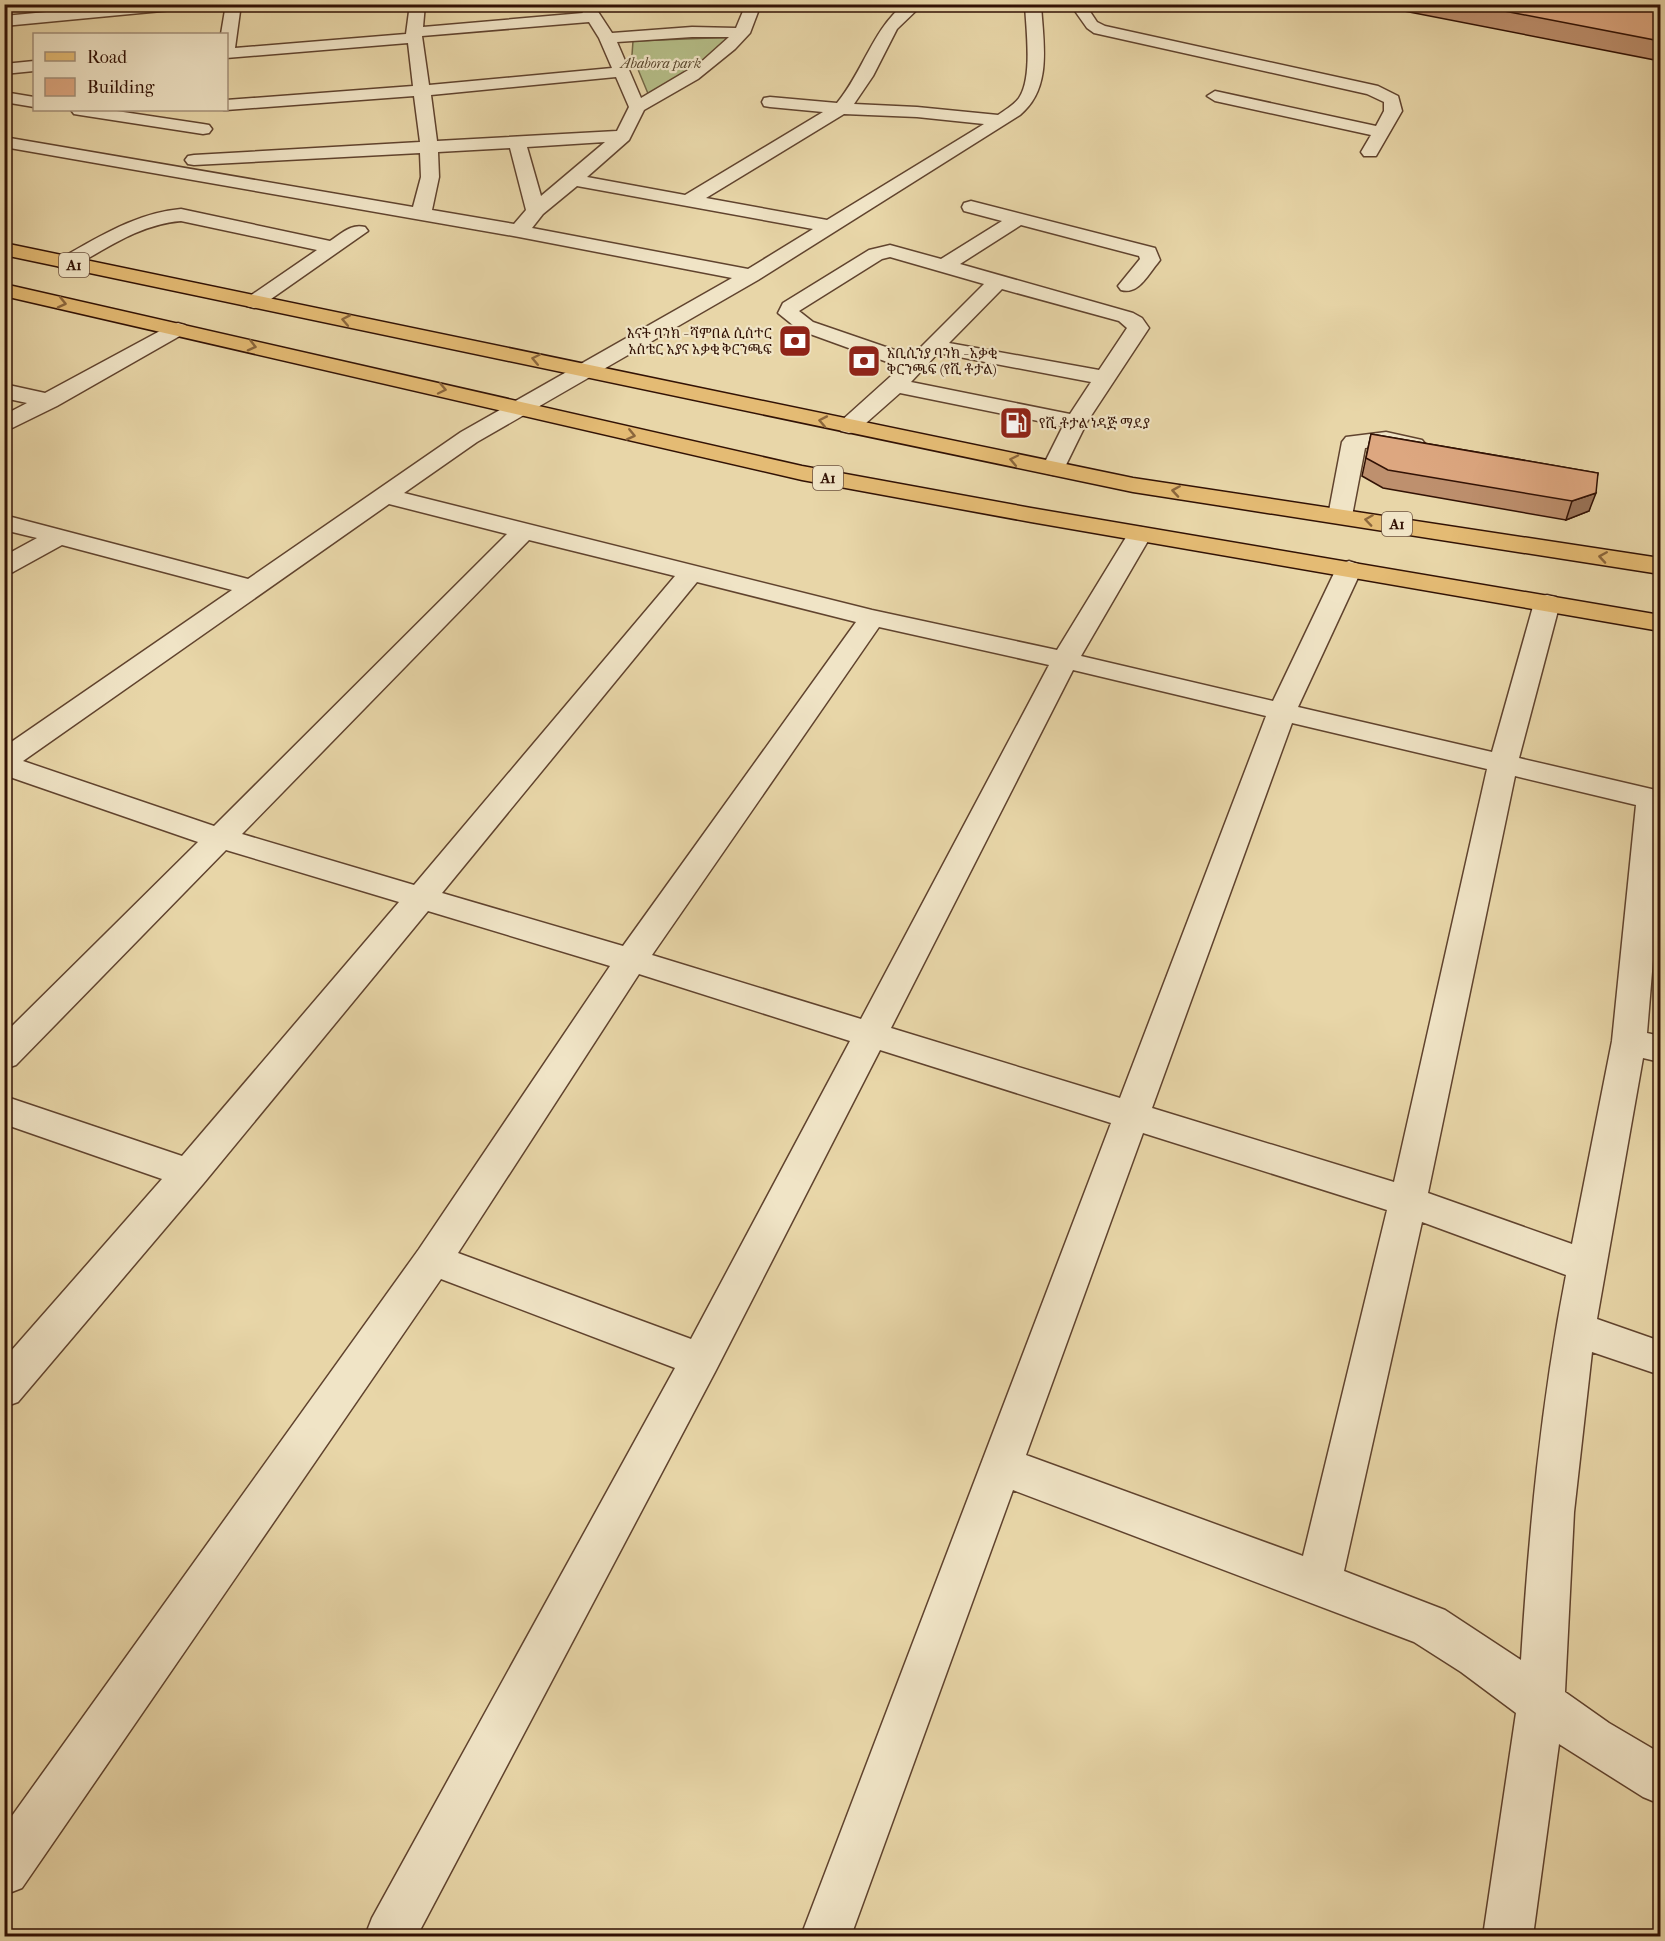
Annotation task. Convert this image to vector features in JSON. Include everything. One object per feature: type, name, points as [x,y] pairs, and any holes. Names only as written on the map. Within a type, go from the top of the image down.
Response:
[{"type":"main road","name":"A1","points":[[4,249],[849,426]]},
{"type":"main road","name":"A1","points":[[4,290],[344,369],[448,390],[517,409],[802,474],[1660,623]]},
{"type":"main road","points":[[849,426],[1054,468]]},
{"type":"main road","name":"A1","points":[[1054,468],[1133,484],[1660,566]]},
{"type":"street","points":[[4,21],[183,4]]},
{"type":"street","points":[[228,41],[234,4]]},
{"type":"street","points":[[418,4],[415,35],[429,146],[430,177],[421,215]]},
{"type":"street","points":[[519,231],[536,210],[623,136],[637,108],[704,68],[724,51],[742,33],[754,4]]},
{"type":"street","points":[[690,200],[841,109],[869,70],[882,37],[894,21],[916,4]]},
{"type":"street","points":[[4,763],[469,437],[751,276],[1020,107],[1031,91],[1034,64],[1033,4]]},
{"type":"street","points":[[1077,4],[1092,25],[1100,30],[1372,90],[1392,100],[1393,111],[1370,153]]},
{"type":"street","points":[[228,53],[415,35],[589,11],[607,38],[637,108]]},
{"type":"street","points":[[607,38],[692,32],[742,33]]},
{"type":"street","points":[[4,69],[33,66]]},
{"type":"street","points":[[228,105],[421,91],[622,72]]},
{"type":"street","points":[[1215,96],[1382,132]]},
{"type":"street","points":[[4,97],[33,102]]},
{"type":"street","points":[[770,102],[841,109],[917,112],[1001,121]]},
{"type":"street","points":[[86,111],[203,129]]},
{"type":"street","points":[[192,168],[208,111]]},
{"type":"street","points":[[192,168],[429,146],[623,136]]},
{"type":"street","points":[[4,142],[192,168],[421,215],[519,231],[751,276]]},
{"type":"street","points":[[517,142],[536,210]]},
{"type":"street","points":[[573,180],[832,227]]},
{"type":"street","points":[[971,207],[1148,252],[1150,260],[1128,286]]},
{"type":"street","points":[[66,263],[150,220],[168,215],[181,215],[333,248]]},
{"type":"street","points":[[946,265],[1019,218]]},
{"type":"street","points":[[254,302],[358,231]]},
{"type":"street","points":[[914,364],[806,326],[788,314],[790,307],[876,254],[890,251],[1126,317],[1135,322],[1138,328],[1076,422],[1054,468]]},
{"type":"street","points":[[849,426],[895,385],[998,281]]},
{"type":"street","points":[[4,425],[178,329]]},
{"type":"street","points":[[933,346],[1104,378]]},
{"type":"street","points":[[895,385],[1076,422]]},
{"type":"street","points":[[4,391],[49,401]]},
{"type":"street","points":[[1340,516],[1354,442],[1386,439],[1431,448]]},
{"type":"street","points":[[385,496],[872,618],[1065,660],[1656,800],[1645,1045],[1587,1266],[1575,1329],[1552,1512],[1541,1702],[1508,1936]]},
{"type":"street","points":[[4,522],[254,588]]},
{"type":"street","points":[[4,1056],[523,532]]},
{"type":"street","points":[[390,1936],[701,1360],[1065,660],[1140,534]]},
{"type":"street","points":[[4,567],[59,536]]},
{"type":"street","points":[[826,1936],[1281,713],[1349,569]]},
{"type":"street","points":[[4,1389],[190,1174],[691,573]]},
{"type":"street","points":[[1319,1583],[1408,1201],[1503,764],[1547,603]]},
{"type":"street","points":[[4,1870],[433,1260],[631,960],[872,618]]},
{"type":"street","points":[[4,763],[219,838],[631,960],[1408,1201],[1587,1266]]},
{"type":"street","points":[[4,1110],[190,1174]]},
{"type":"street","points":[[433,1260],[701,1360]]},
{"type":"street","points":[[1575,1329],[1660,1358]]},
{"type":"street","points":[[1002,1466],[1429,1626],[1477,1656],[1592,1740],[1660,1780]]},
{"type":"green space","name":"Ababora park","points":[[738,37],[727,49],[649,96],[632,55],[633,41]]},
{"type":"building","points":[[1468,4],[1660,4],[1660,41]]},
{"type":"building","points":[[1371,434],[1598,473],[1596,493],[1572,501],[1388,470],[1366,458]]},
{"type":"place","name":"እናት ባንክ - ሻምበል ሲስተር አስቴር አያና አቃቂ ቅርንጫፍ","points":[[795,341]]},
{"type":"place","name":"አቢሲንያ ባንክ - አቃቂ ቅርንጫፍ (የሺ ቶታል)","points":[[864,361]]},
{"type":"place","name":"የሺ ቶታል ነዳጅ ማደያ","points":[[1016,423]]}]
